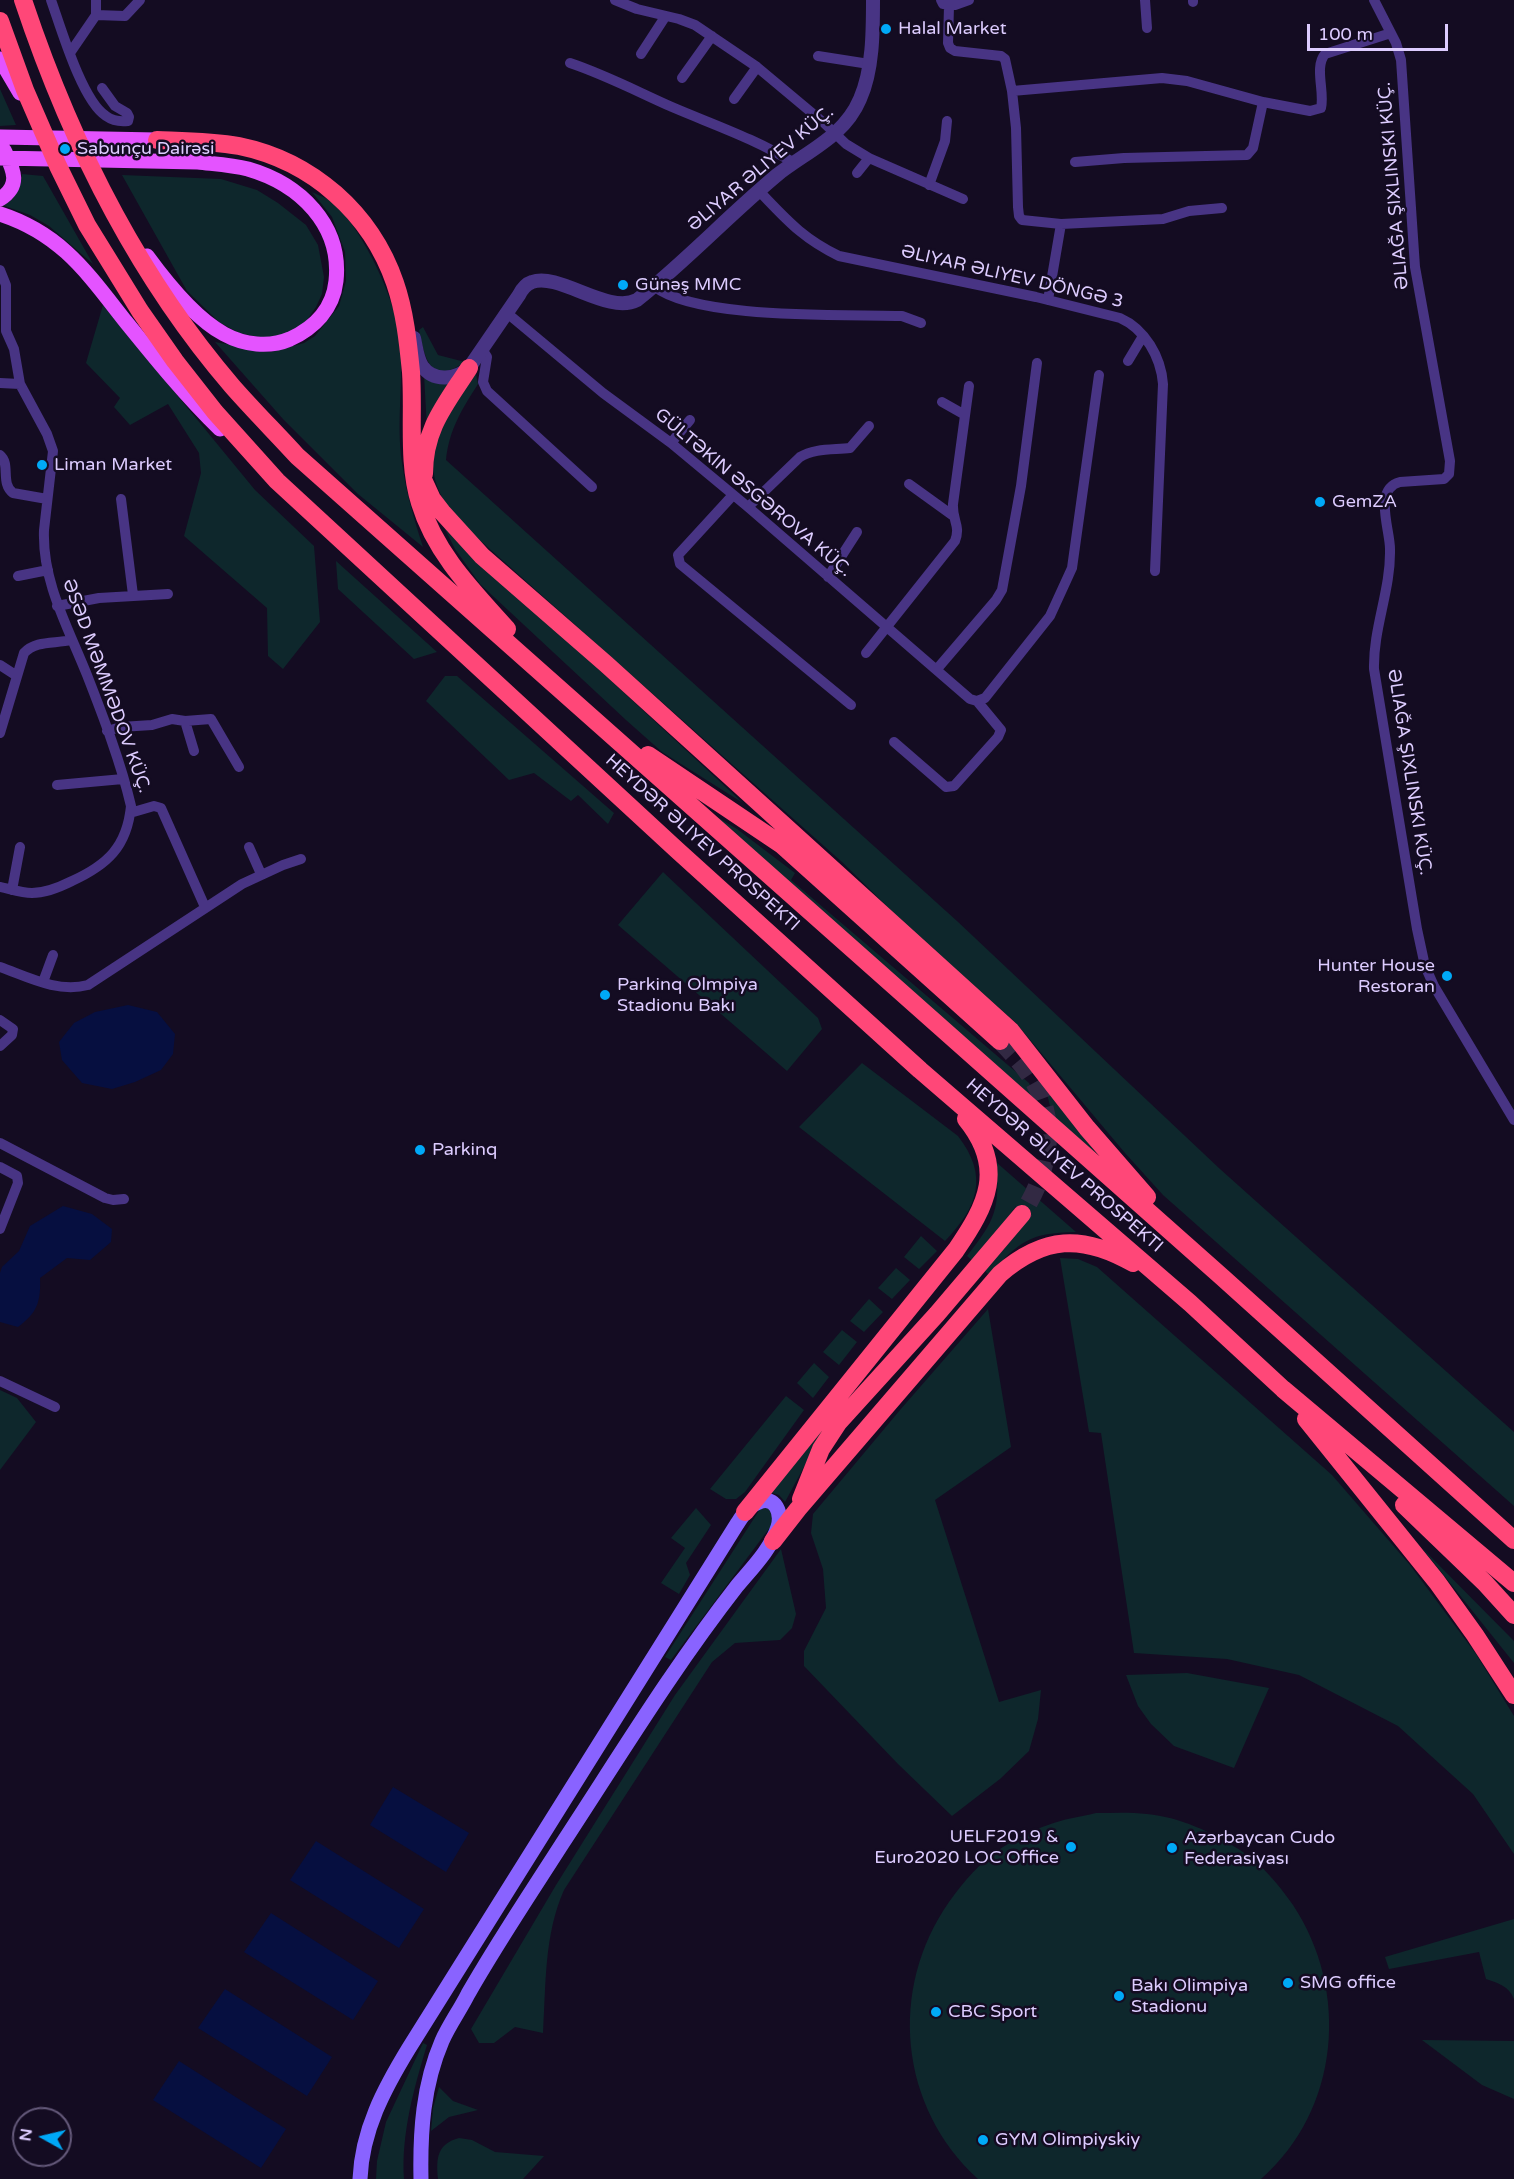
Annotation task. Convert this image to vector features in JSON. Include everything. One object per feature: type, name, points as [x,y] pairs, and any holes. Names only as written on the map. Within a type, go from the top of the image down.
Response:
[{"type":"highway","name":"HEYDƏR ƏLIYEV PROSPEKTI","points":[[23,0],[67,118],[112,211],[164,296],[232,386],[297,456],[1222,1277],[1514,1540]]},
{"type":"highway","name":"HEYDƏR ƏLIYEV PROSPEKTI","points":[[0,21],[38,123],[87,225],[140,311],[215,412],[277,481],[669,843],[920,1070],[1190,1303],[1283,1389],[1514,1583]]},
{"type":"highway","points":[[158,140],[209,142],[265,153],[321,181],[350,208],[375,240],[395,283],[407,334],[416,486],[427,524],[443,554],[564,693],[645,753],[782,845],[1000,1041]]},
{"type":"highway","points":[[426,488],[424,460],[429,433],[470,368]]},
{"type":"highway","points":[[412,446],[426,488],[442,512],[482,556],[606,664],[1011,1031],[1121,1168],[1222,1277]]},
{"type":"highway","points":[[745,1512],[956,1250],[976,1221],[983,1206],[989,1177],[983,1143],[966,1119],[920,1070]]},
{"type":"highway","points":[[798,1509],[815,1460],[832,1430],[983,1262],[1022,1214]]},
{"type":"highway","points":[[772,1541],[1000,1274],[1017,1259],[1038,1249],[1068,1242],[1107,1250],[1137,1266],[1190,1303]]},
{"type":"highway","points":[[1283,1389],[1514,1613]]},
{"type":"highway","points":[[1283,1389],[1437,1582],[1476,1635],[1514,1695]]},
{"type":"main road","points":[[29,0],[36,37]]},
{"type":"main road","points":[[0,59],[38,123]]},
{"type":"main road","points":[[0,199],[9,193],[14,182],[14,174],[0,139],[158,140]]},
{"type":"main road","points":[[0,158],[223,164],[248,169],[272,178],[287,186],[307,202],[331,235],[336,252],[335,289],[330,305],[321,317],[300,335],[273,344],[245,342],[222,333],[189,305],[154,266],[112,211]]},
{"type":"main road","points":[[0,214],[31,226],[65,249],[86,270],[189,396],[228,437],[277,481]]},
{"type":"main road","points":[[360,2179],[361,2162],[369,2128],[378,2102],[390,2079],[648,1663],[745,1512],[758,1502],[768,1501],[777,1506],[780,1519],[772,1541],[724,1602],[663,1690],[517,1913],[442,2041],[426,2095],[420,2151],[421,2179]]},
{"type":"street","points":[[51,0],[70,53],[96,106],[106,117],[115,121],[128,121],[128,113],[115,106],[102,88]]},
{"type":"street","points":[[70,53],[96,15],[96,0]]},
{"type":"street","points":[[96,15],[125,16],[140,0]]},
{"type":"street","points":[[615,0],[637,9],[687,22],[712,36],[757,67],[846,144],[869,158],[963,200]]},
{"type":"street","name":"ƏLIYAR ƏLIYEV KÜÇ.","points":[[470,368],[524,287],[537,281],[548,281],[624,304],[637,300],[759,191],[835,134],[852,114],[861,98],[868,64],[873,0]]},
{"type":"street","points":[[969,0],[945,3],[950,48],[956,51],[1001,56],[1005,59],[1012,91],[1016,128],[1016,179],[1019,216],[1022,220],[1060,224],[1163,219],[1189,211],[1222,208]]},
{"type":"street","points":[[1145,0],[1147,28]]},
{"type":"street","points":[[1374,0],[1391,33],[1401,60],[1414,267],[1450,468],[1449,474],[1440,481],[1400,482],[1387,489],[1385,499],[1390,565],[1375,640],[1374,669],[1425,966],[1434,986],[1514,1120]]},
{"type":"street","points":[[641,54],[665,17]]},
{"type":"street","points":[[1012,91],[1162,78],[1187,81],[1263,102],[1310,111],[1321,108],[1323,101],[1320,64],[1322,58],[1329,53],[1391,33]]},
{"type":"street","points":[[682,78],[712,36]]},
{"type":"street","points":[[818,56],[868,64]]},
{"type":"street","points":[[570,63],[607,76],[653,99],[749,138],[771,148],[794,163]]},
{"type":"street","points":[[734,99],[757,67]]},
{"type":"street","points":[[1075,162],[1124,158],[1247,155],[1253,148],[1263,102]]},
{"type":"street","points":[[929,184],[945,141],[947,121]]},
{"type":"street","points":[[856,173],[869,158]]},
{"type":"street","name":"ƏLIYAR ƏLIYEV DÖNGƏ 3","points":[[759,191],[802,235],[840,256],[1048,300],[1132,323],[1160,364],[1162,384],[1155,571]]},
{"type":"street","points":[[1048,300],[1060,224]]},
{"type":"street","points":[[375,240],[389,260],[400,283],[417,352],[423,367],[435,376],[448,378],[457,376],[470,368]]},
{"type":"street","name":"ƏSƏD MƏMMƏDOV KÜÇ.","points":[[0,270],[6,285],[3,332],[14,349],[20,384],[53,451],[43,542],[48,570],[57,606],[86,672],[131,806],[120,843],[99,868],[42,892],[32,893],[0,887]]},
{"type":"street","points":[[654,286],[676,299],[738,310],[902,316],[921,322]]},
{"type":"street","name":"GÜLTƏKIN ƏSGƏROVA KÜÇ.","points":[[507,313],[603,393],[734,495],[970,699],[977,701],[986,714],[999,726],[1000,733],[954,786],[946,787],[894,742]]},
{"type":"street","points":[[1128,361],[1143,336]]},
{"type":"street","points":[[482,349],[487,357],[483,382],[487,391],[592,487]]},
{"type":"street","points":[[937,669],[1002,590],[1021,486],[1037,363]]},
{"type":"street","points":[[977,701],[985,698],[1039,633],[1056,604],[1072,568],[1099,375]]},
{"type":"street","points":[[0,383],[20,384]]},
{"type":"street","points":[[952,515],[969,386]]},
{"type":"street","points":[[942,402],[965,415]]},
{"type":"street","points":[[670,443],[690,420]]},
{"type":"street","points":[[748,507],[806,453],[850,448],[869,426]]},
{"type":"street","points":[[0,455],[4,461],[6,484],[9,490],[13,493],[47,499]]},
{"type":"street","points":[[866,653],[955,541],[958,532],[958,526],[952,515],[909,484]]},
{"type":"street","points":[[734,495],[678,555],[680,564],[850,705]]},
{"type":"street","points":[[121,500],[133,595]]},
{"type":"street","points":[[828,577],[857,532]]},
{"type":"street","points":[[18,576],[48,570]]},
{"type":"street","points":[[57,606],[99,598],[168,594]]},
{"type":"street","points":[[0,733],[24,653],[30,647],[71,640]]},
{"type":"street","points":[[0,665],[17,676]]},
{"type":"street","points":[[107,731],[121,727],[152,725],[172,719],[185,721],[211,718],[239,767]]},
{"type":"street","points":[[185,721],[194,751]]},
{"type":"street","points":[[57,785],[123,779]]},
{"type":"street","points":[[130,813],[154,806],[161,808],[205,907]]},
{"type":"street","points":[[12,890],[20,847]]},
{"type":"street","points":[[249,847],[261,874]]},
{"type":"street","points":[[0,967],[43,982],[66,988],[77,988],[96,981],[205,907],[261,874],[301,859]]},
{"type":"street","points":[[43,982],[53,955]]},
{"type":"street","points":[[0,1020],[13,1029],[12,1035],[0,1046]]},
{"type":"street","points":[[0,1143],[105,1198],[124,1199]]},
{"type":"street","points":[[0,1167],[16,1176],[18,1183],[0,1229]]},
{"type":"street","points":[[0,1381],[55,1407]]},
{"type":"green space","points":[[0,89],[16,125],[0,126]]},
{"type":"green space","points":[[22,174],[43,176],[93,264],[49,226],[30,215],[2,205],[17,193]]},
{"type":"green space","points":[[122,175],[221,179],[257,190],[306,225],[318,245],[324,277],[322,294],[305,323],[288,334],[263,338],[239,333],[219,322],[187,291]]},
{"type":"green space","points":[[312,192],[328,199],[347,217],[368,249],[392,306],[401,355],[400,448],[406,484],[423,547],[358,494],[283,419],[215,342],[271,352],[304,343],[315,336],[339,306],[346,281],[345,252],[332,217]]},
{"type":"green space","points":[[103,305],[255,490],[314,546],[320,622],[283,669],[268,656],[267,608],[184,536],[201,473],[199,453],[168,404],[130,425],[114,407],[120,398],[86,363]]},
{"type":"green space","points":[[423,327],[438,355],[465,362],[444,371],[431,366],[424,351],[419,330]]},
{"type":"green space","points":[[475,369],[478,384],[453,429],[446,460],[957,921],[1220,1169],[1514,1432],[1514,1506],[1163,1195],[1016,1023],[907,926],[842,862],[465,527],[447,505],[437,485],[433,466],[435,448],[441,429]]},
{"type":"green space","points":[[424,375],[432,382],[448,384],[427,428]]},
{"type":"green space","points":[[443,525],[743,803],[662,752],[626,720],[480,584],[455,549]]},
{"type":"green space","points":[[336,561],[437,652],[414,659],[338,589]]},
{"type":"green space","points":[[445,676],[457,676],[614,813],[608,824],[578,795],[571,801],[534,773],[509,780],[426,701]]},
{"type":"green space","points":[[687,799],[737,829],[795,873],[791,880],[1029,1083],[1038,1104]]},
{"type":"green space","points":[[663,872],[818,1018],[822,1029],[787,1071],[618,925]]},
{"type":"green space","points":[[862,1063],[958,1136],[968,1151],[974,1164],[976,1178],[972,1203],[965,1216],[945,1241],[799,1127]]},
{"type":"green space","points":[[1045,1086],[1103,1162],[1053,1118]]},
{"type":"green space","points":[[996,1162],[1076,1232],[1047,1234],[1026,1241],[1009,1254],[989,1275],[984,1270],[1008,1244],[1031,1212],[1016,1206],[974,1262],[967,1256],[994,1213],[997,1191]]},
{"type":"green space","points":[[921,1236],[937,1251],[919,1269],[904,1257]]},
{"type":"green space","points":[[1060,1258],[1078,1259],[1097,1267],[1332,1475],[1410,1565],[1476,1654],[1514,1716],[1514,1854],[1473,1794],[1398,1726],[1299,1675],[1227,1659],[1134,1653],[1101,1433],[1089,1432]]},
{"type":"green space","points":[[896,1268],[910,1280],[892,1299],[878,1288]]},
{"type":"green space","points":[[869,1299],[883,1312],[864,1332],[850,1321]]},
{"type":"green space","points":[[988,1309],[1011,1447],[935,1500],[999,1702],[1041,1690],[1038,1719],[1029,1751],[1000,1779],[952,1816],[898,1764],[804,1666],[804,1651],[826,1608],[823,1569],[811,1533],[813,1514]]},
{"type":"green space","points":[[842,1330],[857,1342],[839,1365],[823,1352]]},
{"type":"green space","points":[[814,1363],[829,1377],[813,1398],[797,1383]]},
{"type":"green space","points":[[0,1390],[17,1398],[36,1422],[0,1470]]},
{"type":"green space","points":[[786,1396],[804,1410],[745,1492],[736,1499],[726,1499],[710,1489]]},
{"type":"green space","points":[[819,1427],[824,1430],[785,1502],[779,1495],[769,1492]]},
{"type":"green space","points":[[770,1507],[774,1522],[671,1660],[665,1657],[760,1509]]},
{"type":"green space","points":[[696,1508],[711,1525],[686,1563],[690,1575],[679,1594],[661,1583],[685,1548],[671,1538]]},
{"type":"green space","points":[[1422,1548],[1514,1641],[1514,1663]]},
{"type":"green space","points":[[781,1549],[796,1614],[792,1628],[780,1640],[735,1643],[712,1662],[564,1890],[557,1907],[549,1942],[543,2033],[515,2027],[494,2043],[479,2043],[471,2029],[556,1885],[675,1695]]},
{"type":"green space","points":[[1187,1673],[1269,1688],[1234,1768],[1174,1746],[1151,1724],[1138,1706],[1126,1675]]},
{"type":"green space","name":"Bakı Olimpiya Stadionu","points":[[1096,1813],[1141,1813],[1171,1818],[1207,1831],[1229,1843],[1248,1855],[1276,1882],[1293,1905],[1311,1939],[1323,1974],[1329,2011],[1328,2048],[1321,2085],[1307,2119],[1287,2151],[1261,2179],[978,2179],[952,2150],[932,2118],[918,2083],[911,2046],[911,2009],[917,1972],[929,1936],[960,1887],[980,1865],[1003,1847],[1042,1827]]},
{"type":"green space","points":[[1514,1919],[1514,1999],[1506,1988],[1486,1979],[1479,1952],[1389,1969],[1385,1957]]},
{"type":"green space","points":[[1422,2040],[1514,2041],[1514,2099],[1482,2085]]},
{"type":"green space","points":[[423,2043],[427,2045],[413,2094],[404,2145],[404,2179],[376,2179],[377,2161],[386,2122]]},
{"type":"green space","points":[[439,2087],[453,2101],[478,2110],[449,2117],[431,2131],[433,2108]]},
{"type":"green space","points":[[459,2138],[472,2140],[495,2152],[544,2156],[523,2179],[438,2179],[437,2165],[442,2148]]},
{"type":"shaded area","points":[[128,1005],[157,1012],[175,1034],[173,1054],[161,1070],[135,1082],[112,1089],[82,1083],[62,1060],[59,1042],[74,1023],[95,1012]]},
{"type":"shaded area","points":[[63,1206],[92,1214],[112,1229],[111,1242],[90,1260],[67,1258],[40,1278],[40,1294],[34,1312],[18,1327],[0,1322],[2,1267],[19,1251],[30,1226]]},
{"type":"shaded area","points":[[393,1787],[469,1833],[446,1872],[370,1825]]},
{"type":"shaded area","points":[[316,1841],[424,1909],[399,1948],[290,1880]]},
{"type":"shaded area","points":[[271,1913],[378,1981],[353,2020],[244,1952]]},
{"type":"shaded area","points":[[225,1989],[332,2057],[307,2096],[198,2028]]},
{"type":"shaded area","points":[[179,2061],[286,2129],[261,2168],[153,2100]]},
{"type":"tunnel","points":[[1000,1041],[1019,1061],[1035,1084],[1047,1117],[1047,1150],[1043,1167],[1038,1184],[1022,1214]]},
{"type":"place","name":"Halal Market","points":[[886,29]]},
{"type":"place","name":"Sabunçu Dairəsi","points":[[65,149]]},
{"type":"place","name":"Günəş MMC","points":[[623,285]]},
{"type":"place","name":"Liman Market","points":[[42,465]]},
{"type":"place","name":"GemZA","points":[[1320,502]]},
{"type":"place","name":"Hunter House Restoran","points":[[1447,976]]},
{"type":"place","name":"Parkinq Olmpiya Stadionu Bakı","points":[[605,995]]},
{"type":"place","name":"Parkinq","points":[[420,1150]]},
{"type":"place","name":"UELF2019 & Euro2020 LOC Office","points":[[1071,1847]]},
{"type":"place","name":"Azərbaycan Cudo Federasiyası","points":[[1172,1848]]},
{"type":"place","name":"SMG office","points":[[1288,1983]]},
{"type":"place","name":"Bakı Olimpiya Stadionu","points":[[1119,1996]]},
{"type":"place","name":"CBC Sport","points":[[936,2012]]},
{"type":"place","name":"GYM Olimpiyskiy","points":[[983,2140]]}]
